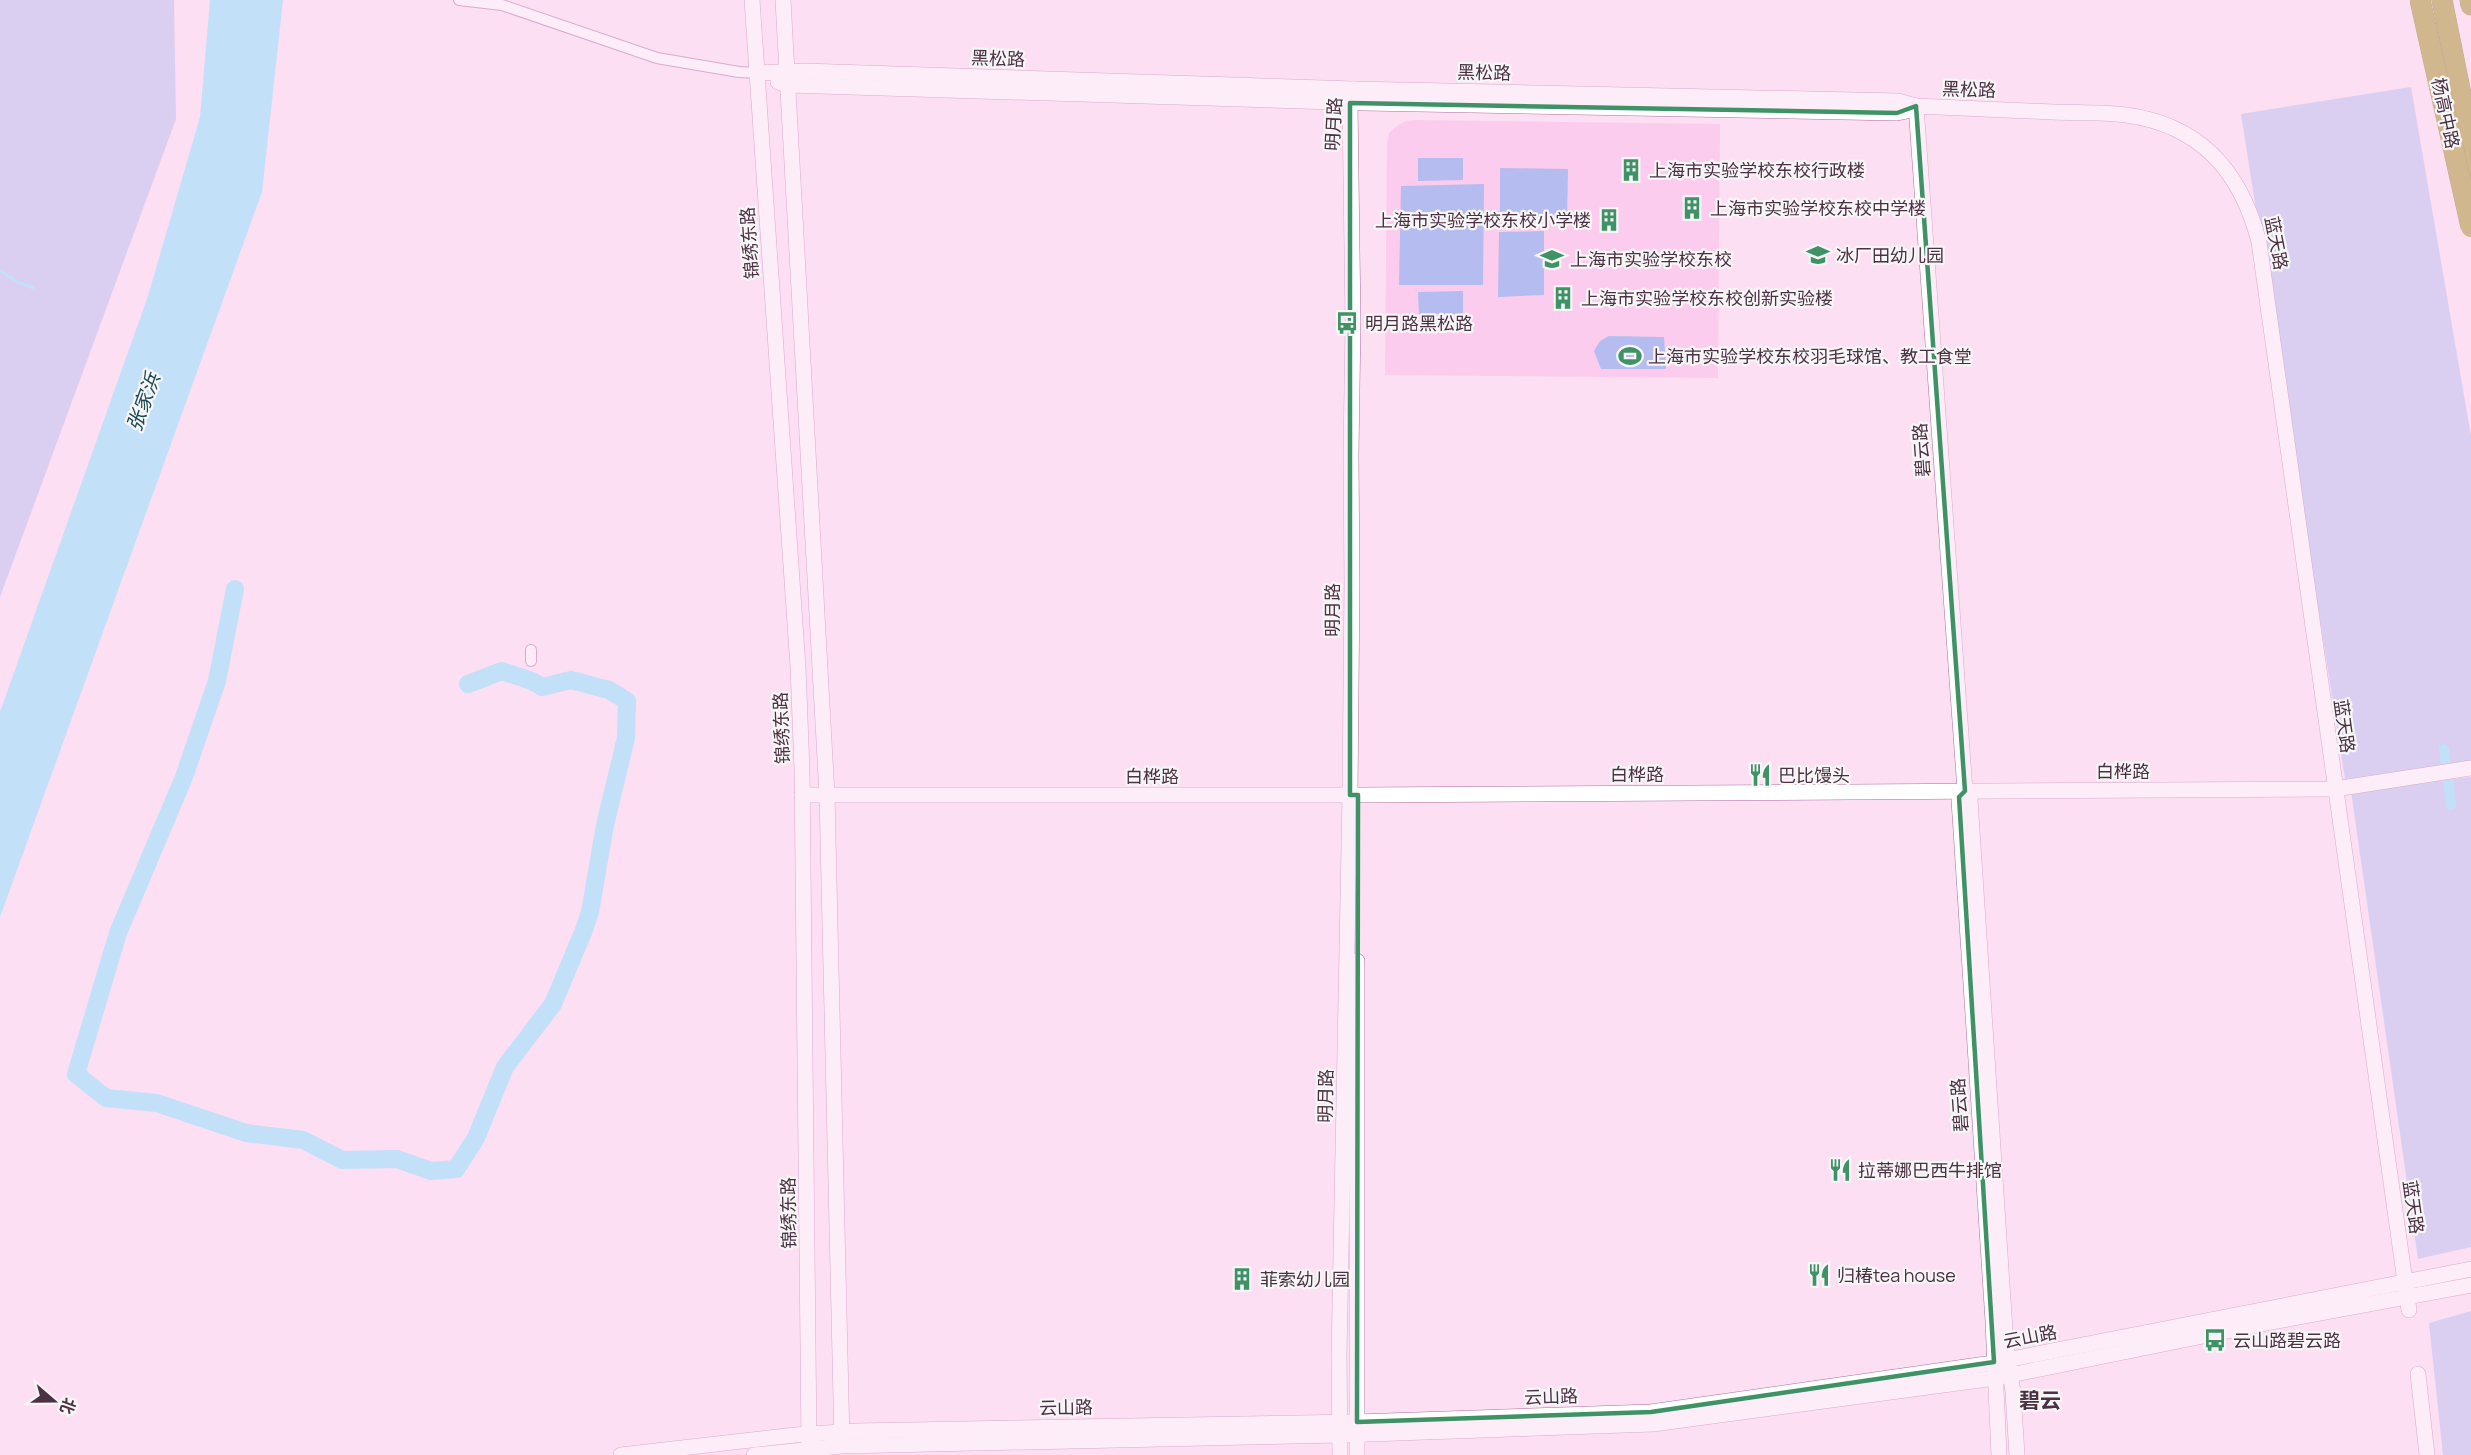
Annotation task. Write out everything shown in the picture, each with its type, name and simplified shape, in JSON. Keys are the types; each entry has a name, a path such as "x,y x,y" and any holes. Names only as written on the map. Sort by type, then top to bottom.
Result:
{"highway":[{"name":"杨高中路","path":"2420,0 2471,227"},
{"path":"2442,0 2451,34 2461,94 2471,186"},
{"path":"2470,0 2471,5"}],"street":[{"path":"459,0 502,5 657,58 757,74"},
{"name":"锦绣东路","path":"752,0 797,648 802,795 810,1446"},
{"path":"783,0 827,795 842,1444"},
{"name":"黑松路","path":"757,74 788,78 1354,98 1898,101 1916,106 2126,115 2162,123 2191,137 2216,157"},
{"name":"明月路","path":"1340,1455 1361,568 1354,98"},
{"name":"碧云路","path":"1916,106 1965,791 1959,800 2001,1361 1995,1378 1999,1455"},
{"name":"蓝天路","path":"2216,157 2236,182 2251,212 2259,242 2407,1296"},
{"name":"白桦路","path":"802,795 1354,795 2335,789 2471,768"},
{"name":"明月路","path":"1354,795 1357,1455"},
{"name":"云山路","path":"621,1455 842,1444 1340,1428 1653,1424 2010,1376 2407,1296 2471,1269"},
{"name":"云山路","path":"1357,1428 1652,1413 2001,1361 2471,1285"},
{"name":"碧云路","path":"2001,1361 2010,1376 2017,1455"},
{"path":"2418,1374 2427,1455"},
{"name":"云山路","path":"754,1455 810,1446"}],"highlighted area":[{"path":"1350,103 1897,113 1916,106 1965,791 1959,797 1994,1362 1651,1412 1357,1422 1358,795 1350,795"}],"shaded area":[{"path":"0,0 174,0 176,119 0,597"},
{"path":"2411,87 2471,436 2471,767 2345,779 2241,114"},
{"name":"上海市实验学校东校","path":"1406,121 1720,124 1718,378 1385,375 1387,144 1389,133 1397,126"},
{"path":"1418,158 1463,158 1463,180 1418,181"},
{"path":"1500,168 1568,169 1567,221 1500,221"},
{"path":"1484,184 1483,285 1399,285 1401,186"},
{"path":"1544,231 1544,295 1498,297 1499,232"},
{"path":"1463,291 1463,314 1419,314 1418,292"},
{"name":"上海市实验学校东校羽毛球馆、教工食堂","path":"1609,336 1664,337 1666,369 1601,369 1594,351 1600,341"},
{"path":"2471,777 2471,1247 2418,1259 2351,791"},
{"path":"2471,1311 2471,1455 2443,1455 2429,1323"}],"water":[{"name":"张家浜","path":"210,0 283,0 262,192 0,917 0,712 148,296 200,117"}],"waterway":[{"path":"0,271 33,288"},
{"path":"235,589 217,681 184,777 118,933 76,1074 106,1098 157,1103 246,1133 303,1140 342,1160 397,1159 431,1171 456,1169 476,1138 505,1067 553,1004 584,930 590,912 605,825 626,738 627,701 609,690 571,680 542,687 532,681 502,671 468,684"},
{"path":"2444,749 2451,805"}],"place":[{"name":"上海市实验学校东校行政楼","path":"1631,170"},
{"name":"上海市实验学校东校中学楼","path":"1692,208"},
{"name":"上海市实验学校东校小学楼","path":"1609,220"},
{"name":"冰厂田幼儿园","path":"1818,255"},
{"name":"上海市实验学校东校","path":"1552,259"},
{"name":"上海市实验学校东校创新实验楼","path":"1563,298"},
{"name":"明月路黑松路","path":"1347,323"},
{"name":"上海市实验学校东校羽毛球馆、教工食堂","path":"1630,356"},
{"name":"巴比馒头","path":"1760,775"},
{"name":"拉蒂娜巴西牛排馆","path":"1840,1170"},
{"name":"归椿tea house","path":"1819,1275"},
{"name":"菲索幼儿园","path":"1242,1279"},
{"name":"云山路碧云路","path":"2215,1340"}],"district":[{"name":"碧云","path":"2040,1400"}]}
